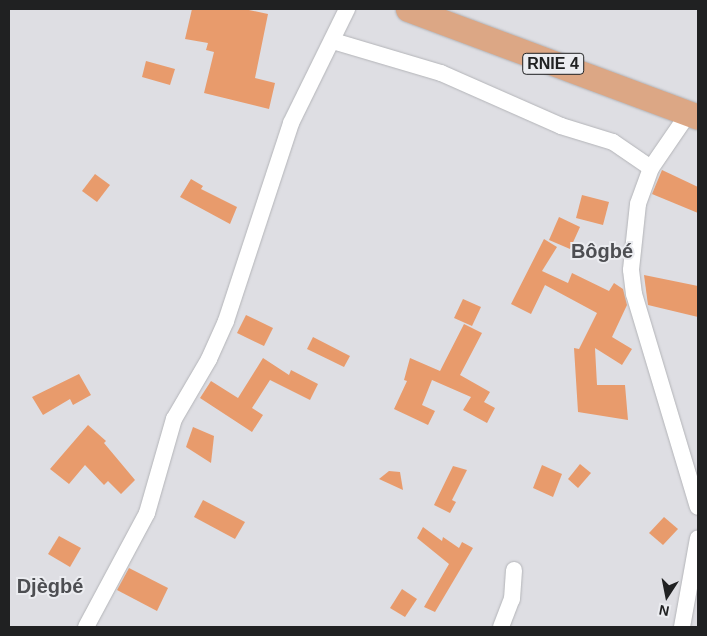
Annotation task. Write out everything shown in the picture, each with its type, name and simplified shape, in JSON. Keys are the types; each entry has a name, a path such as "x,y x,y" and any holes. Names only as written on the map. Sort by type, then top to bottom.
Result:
{"main road":[{"name":"RNIE 4","path":"408,9 693,115"}],"street":[{"path":"86,627 147,513 174,419 209,359 226,320 288,131 347,9"},
{"path":"333,40 441,74 561,126 613,142 651,168"},
{"path":"693,115 651,168 638,204 632,256 634,294 698,507"},
{"path":"682,627 698,538"},
{"path":"501,627 512,598 514,570"}],"building":[{"path":"192,9 244,9 268,14 255,78 275,83 269,109 204,93 214,52 206,50 208,43 185,39"},
{"path":"146,61 175,69 170,85 142,77"},
{"path":"662,170 698,187 698,213 652,194"},
{"path":"95,174 110,185 97,202 82,191"},
{"path":"191,179 203,186 201,189 237,207 230,224 180,197"},
{"path":"582,195 609,202 603,225 576,218"},
{"path":"559,217 580,227 570,249 549,240"},
{"path":"544,239 557,247 542,271 568,283 572,273 609,291 614,283 623,289 627,305 612,337 632,349 622,365 595,348 597,385 625,385 628,420 578,412 574,348 579,349 597,313 545,285 531,314 511,304"},
{"path":"644,275 698,286 698,317 648,305"},
{"path":"463,299 481,307 472,326 454,318"},
{"path":"246,315 273,328 264,346 237,333"},
{"path":"464,324 482,333 460,375 490,392 484,402 495,408 487,423 463,410 471,397 432,380 422,405 435,411 428,425 394,409 407,381 404,380 410,358 440,371"},
{"path":"313,337 350,356 344,367 307,349"},
{"path":"263,358 289,375 291,370 318,384 310,400 270,380 252,408 263,415 252,432 200,398 211,381 238,398"},
{"path":"79,374 91,395 73,405 70,399 43,415 32,397"},
{"path":"88,425 106,441 104,443 135,480 121,494 108,481 104,485 85,465 69,484 50,469"},
{"path":"193,427 214,436 211,463 186,447"},
{"path":"580,464 591,473 578,488 568,479"},
{"path":"542,465 562,474 553,497 533,488"},
{"path":"453,466 467,470 452,500 456,502 450,513 434,505"},
{"path":"389,471 400,472 403,490 379,479"},
{"path":"203,500 245,522 235,539 194,517"},
{"path":"664,517 678,529 663,545 649,533"},
{"path":"423,527 442,541 443,537 459,548 462,542 473,548 435,612 424,607 449,564 417,538"},
{"path":"59,536 81,548 70,567 48,554"},
{"path":"129,568 168,588 157,611 117,590"},
{"path":"402,589 417,599 405,617 390,608"}],"district":[{"name":"Bôgbé","path":"602,251"},
{"name":"Djègbé","path":"50,586"}]}
